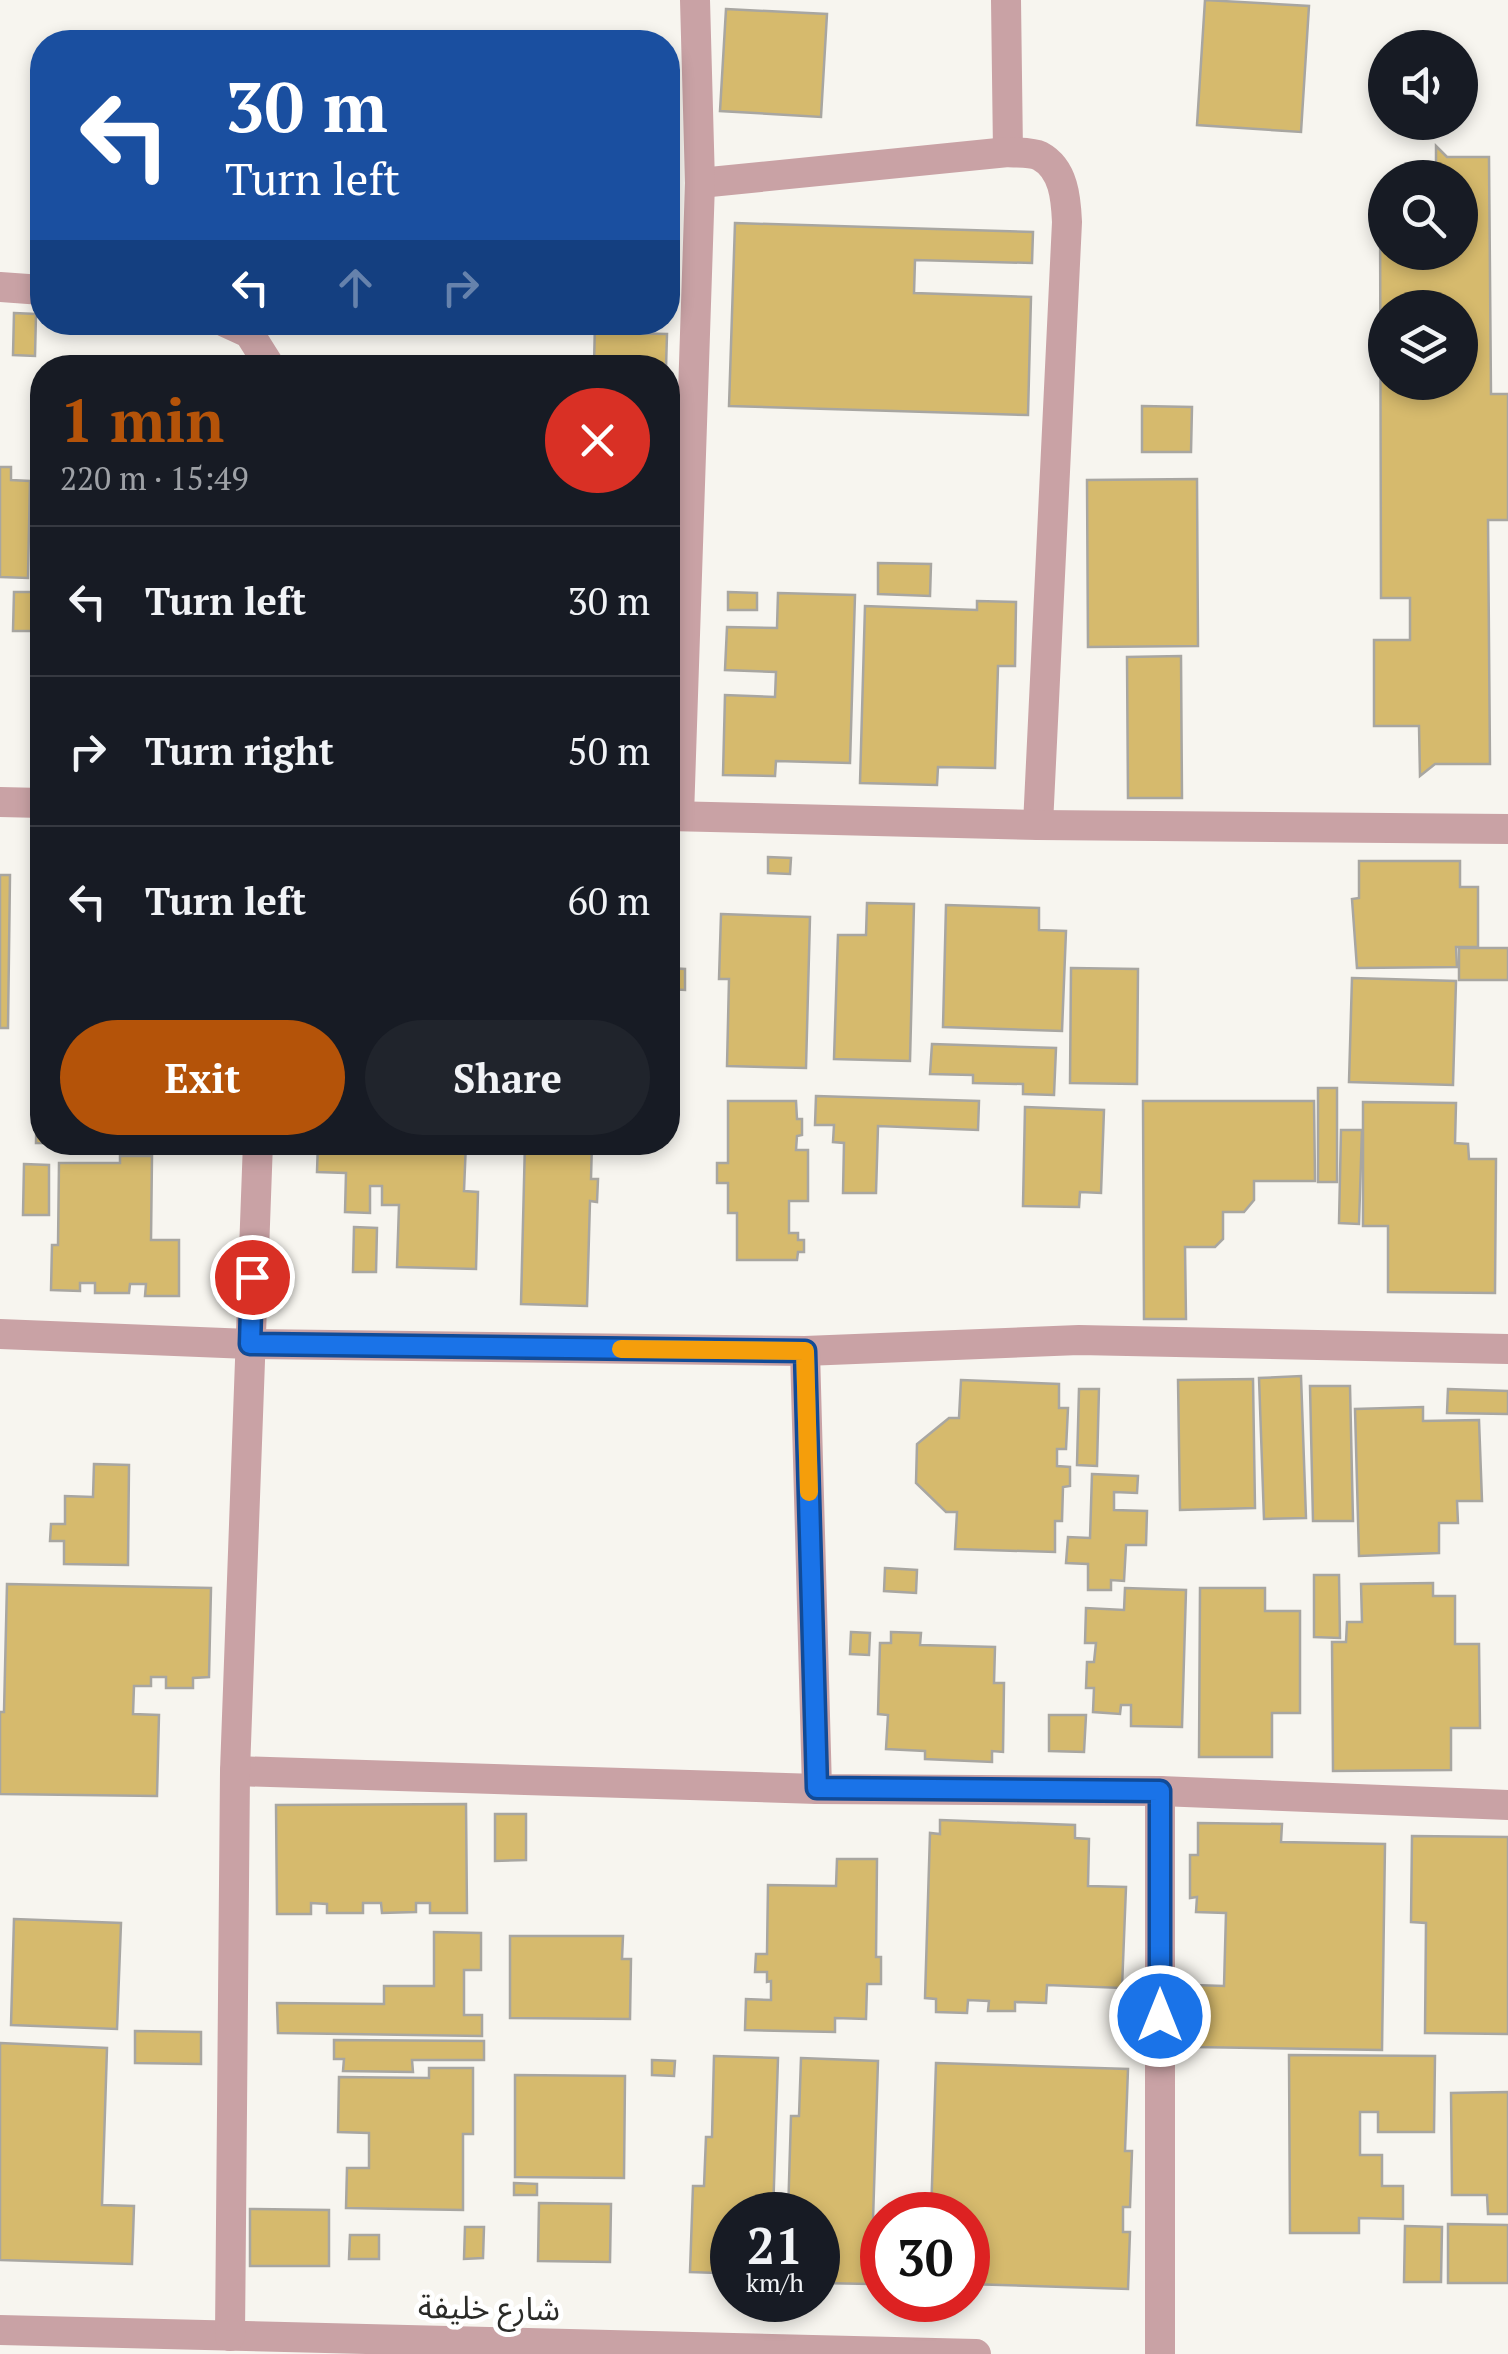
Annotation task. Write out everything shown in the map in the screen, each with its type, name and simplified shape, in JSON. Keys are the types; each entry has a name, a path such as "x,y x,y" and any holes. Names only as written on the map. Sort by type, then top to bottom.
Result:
{"street":[{"path":"680,652 700,183 695,0"},
{"path":"1006,0 1008,152"},
{"path":"700,183 1008,152 1040,155 1057,172 1066,196 1038,825"},
{"path":"0,287 30,289"},
{"path":"0,802 30,803"},
{"path":"680,816 1038,825 1508,829"},
{"path":"230,2336 235,1771 257,1155"},
{"path":"0,1334 250,1344 805,1351 1078,1340 1508,1350"},
{"path":"805,1351 817,1788"},
{"path":"235,1771 817,1788 1160,1791 1508,1804"},
{"path":"1160,1791 1160,2354"},
{"name":"شارع خليفة","path":"0,2330 195,2344 230,2336 555,2349 976,2354"}],"building":[{"path":"1205,0 1309,6 1301,132 1197,125"},
{"path":"726,9 827,14 821,117 720,111"},
{"path":"1436,146 1447,157 1489,157 1491,394 1508,394 1508,520 1488,520 1490,764 1435,764 1420,776 1419,726 1374,726 1374,640 1410,640 1410,598 1381,598 1381,400 1478,400 1478,290 1380,290 1380,270 1478,270 1478,160 1436,160"},
{"path":"735,223 1033,232 1032,263 915,260 914,293 1031,297 1028,415 729,406"},
{"path":"14,313 30,314 35,355 13,355"},
{"path":"595,335 667,335 666,355 594,355"},
{"path":"1142,406 1192,407 1191,452 1142,452"},
{"path":"0,467 11,467 11,480 30,481 28,578 0,577"},
{"path":"1197,479 1198,646 1088,647 1087,480"},
{"path":"878,563 931,564 930,596 878,594"},
{"path":"14,592 30,592 30,631 13,631"},
{"path":"728,592 757,593 757,610 728,610"},
{"path":"778,593 855,595 850,763 776,761 775,776 723,775 725,695 775,697 776,672 725,670 727,627 777,628"},
{"path":"977,601 1016,602 1015,666 998,666 995,768 938,767 937,785 860,783 865,606 977,610"},
{"path":"1181,656 1182,798 1128,798 1127,657"},
{"path":"768,857 791,858 790,874 768,873"},
{"path":"1359,861 1460,861 1460,887 1478,887 1478,947 1456,947 1457,967 1357,968 1352,899 1359,898"},
{"path":"0,875 10,875 8,1028 0,1028"},
{"path":"867,903 914,904 910,1061 834,1059 838,935 866,935"},
{"path":"946,905 1039,908 1039,930 1066,931 1062,1031 943,1027"},
{"path":"721,914 810,917 806,1068 727,1066 729,979 719,979"},
{"path":"1459,948 1508,948 1508,980 1459,980"},
{"path":"1071,968 1138,969 1137,1084 1070,1083"},
{"path":"680,969 685,969 685,990 680,990"},
{"path":"1352,978 1456,981 1453,1085 1349,1082"},
{"path":"932,1044 1056,1048 1054,1095 1023,1094 1023,1084 973,1083 973,1075 930,1074"},
{"path":"1318,1088 1337,1088 1337,1182 1318,1182"},
{"path":"816,1096 979,1101 978,1130 878,1126 876,1193 843,1193 844,1143 833,1142 834,1125 815,1125"},
{"path":"728,1101 796,1101 802,1135 797,1136 796,1150 808,1150 808,1201 789,1201 789,1233 798,1233 798,1240 804,1240 804,1252 798,1252 797,1260 737,1260 737,1213 728,1213 728,1183 717,1183 717,1163 728,1163"},
{"path":"1143,1101 1314,1101 1315,1181 1254,1181 1254,1200 1244,1212 1223,1212 1223,1239 1215,1247 1185,1247 1186,1319 1144,1319"},
{"path":"1363,1102 1456,1103 1455,1143 1468,1144 1469,1159 1496,1159 1495,1293 1388,1292 1388,1226 1363,1226"},
{"path":"1025,1107 1104,1110 1101,1193 1080,1192 1079,1207 1023,1206"},
{"path":"1341,1130 1362,1130 1359,1224 1339,1223"},
{"path":"318,1155 465,1155 464,1191 478,1192 476,1269 397,1267 399,1205 382,1205 382,1186 370,1186 370,1213 345,1212 346,1173 317,1172"},
{"path":"525,1155 592,1155 591,1179 598,1179 597,1202 590,1201 587,1306 521,1304"},
{"path":"120,1156 152,1156 151,1240 179,1240 179,1296 145,1296 146,1284 130,1284 129,1293 95,1293 95,1283 80,1283 80,1291 51,1290 52,1245 58,1245 59,1163 120,1163"},
{"path":"24,1164 49,1165 49,1215 23,1215"},
{"path":"354,1227 377,1228 376,1272 353,1272"},
{"path":"1301,1376 1306,1518 1264,1519 1259,1378"},
{"path":"1253,1379 1255,1508 1180,1510 1178,1380"},
{"path":"961,1380 1059,1384 1059,1408 1068,1408 1066,1449 1057,1449 1057,1466 1070,1467 1070,1486 1063,1487 1062,1521 1055,1521 1055,1552 955,1549 957,1512 946,1512 916,1483 917,1444 949,1418 959,1418"},
{"path":"1310,1386 1350,1386 1353,1521 1313,1521"},
{"path":"1079,1389 1099,1389 1097,1466 1077,1465"},
{"path":"1448,1389 1508,1391 1508,1414 1447,1413"},
{"path":"1423,1407 1423,1421 1479,1420 1482,1501 1457,1501 1458,1523 1439,1523 1439,1553 1359,1556 1355,1409"},
{"path":"94,1464 129,1465 128,1565 64,1564 64,1541 50,1541 51,1524 65,1524 65,1496 93,1497"},
{"path":"1092,1474 1138,1476 1137,1493 1114,1492 1114,1510 1147,1511 1146,1545 1126,1545 1124,1581 1111,1580 1111,1590 1088,1590 1088,1564 1066,1563 1068,1537 1090,1538"},
{"path":"885,1568 917,1570 916,1593 884,1591"},
{"path":"1314,1575 1339,1575 1340,1638 1314,1637"},
{"path":"1433,1583 1433,1596 1455,1596 1455,1644 1479,1644 1480,1728 1451,1728 1451,1770 1333,1771 1332,1642 1346,1642 1347,1622 1362,1622 1361,1584"},
{"path":"7,1584 211,1588 209,1677 193,1678 193,1688 166,1688 166,1677 151,1677 151,1686 134,1686 133,1714 159,1715 157,1796 0,1794"},
{"path":"1125,1588 1186,1590 1182,1727 1131,1726 1131,1705 1121,1705 1120,1714 1093,1712 1094,1688 1086,1688 1087,1662 1094,1662 1096,1643 1085,1643 1086,1608 1124,1610"},
{"path":"1200,1588 1265,1588 1265,1611 1300,1611 1300,1713 1272,1713 1272,1757 1199,1757"},
{"path":"851,1632 870,1633 869,1655 850,1654"},
{"path":"891,1632 921,1633 920,1645 995,1647 994,1683 1004,1683 1003,1752 992,1751 992,1762 925,1759 925,1751 886,1749 888,1715 878,1714 880,1643 891,1643"},
{"path":"1049,1715 1086,1715 1084,1752 1049,1751"},
{"path":"466,1804 467,1913 430,1913 430,1903 416,1903 416,1912 382,1913 381,1903 363,1903 363,1913 327,1913 327,1904 311,1903 311,1914 277,1914 276,1805"},
{"path":"495,1814 526,1814 526,1860 495,1861"},
{"path":"940,1820 1075,1825 1075,1838 1089,1839 1088,1886 1126,1887 1122,1988 1047,1985 1046,2003 1015,2002 1015,2011 988,2011 989,2001 968,2000 967,2013 936,2012 936,1999 925,1998 930,1833 940,1834"},
{"path":"1198,1823 1282,1824 1281,1842 1385,1844 1382,2050 1195,2047 1190,2004 1195,2004 1195,1985 1224,1986 1226,1913 1196,1912 1197,1897 1190,1898 1190,1855 1198,1855"},
{"path":"1412,1836 1508,1837 1508,2034 1425,2033 1426,1923 1411,1922"},
{"path":"837,1859 877,1859 876,1957 881,1957 881,1984 867,1984 866,2019 835,2018 835,2032 745,2030 746,1999 771,2000 767,1972 755,1972 756,1954 767,1954 768,1885 836,1886"},
{"path":"14,1919 121,1923 117,2029 11,2025"},
{"path":"434,1932 481,1933 481,1970 464,1970 464,2015 482,2015 482,2036 278,2033 277,2003 384,2004 384,1986 434,1986"},
{"path":"510,1936 623,1936 622,1959 631,1959 630,2019 510,2018"},
{"path":"135,2031 201,2032 201,2064 135,2063"},
{"path":"334,2040 484,2041 484,2060 412,2060 413,2072 343,2071 344,2059 334,2059"},
{"path":"0,2043 107,2048 102,2205 134,2206 132,2264 0,2260"},
{"path":"1289,2055 1435,2056 1434,2132 1378,2132 1378,2112 1360,2112 1360,2155 1382,2155 1382,2186 1403,2186 1403,2219 1359,2218 1359,2233 1290,2233"},
{"path":"714,2056 778,2058 774,2192 710,2192 710,2273 690,2272 693,2186 704,2186 706,2137 712,2137"},
{"path":"801,2058 878,2061 874,2192 860,2192 860,2284 840,2283 840,2192 789,2192 791,2116 799,2116"},
{"path":"652,2060 675,2061 674,2076 652,2075"},
{"path":"936,2063 1128,2069 1125,2151 1132,2151 1130,2207 1123,2207 1123,2232 1130,2232 1128,2289 990,2285 990,2192 932,2192"},
{"path":"429,2068 473,2068 473,2134 463,2134 463,2210 346,2208 347,2168 369,2168 369,2133 338,2132 339,2077 429,2078"},
{"path":"515,2075 625,2076 624,2178 515,2177"},
{"path":"1508,2092 1508,2214 1488,2214 1487,2195 1452,2195 1451,2093"},
{"path":"514,2183 537,2184 537,2195 514,2195"},
{"path":"539,2203 611,2204 610,2262 538,2261"},
{"path":"250,2209 329,2210 329,2266 250,2266"},
{"path":"1448,2224 1508,2225 1508,2283 1448,2283"},
{"path":"1405,2226 1442,2227 1441,2282 1404,2282"},
{"path":"465,2227 484,2227 483,2258 464,2259"},
{"path":"350,2235 379,2235 379,2259 349,2259"}],"slow traffic":[{"path":"621,1349 805,1351 809,1492"}],"route":[{"path":"252,1277 250,1344 805,1351 817,1788 1160,1791 1160,2016"}]}
